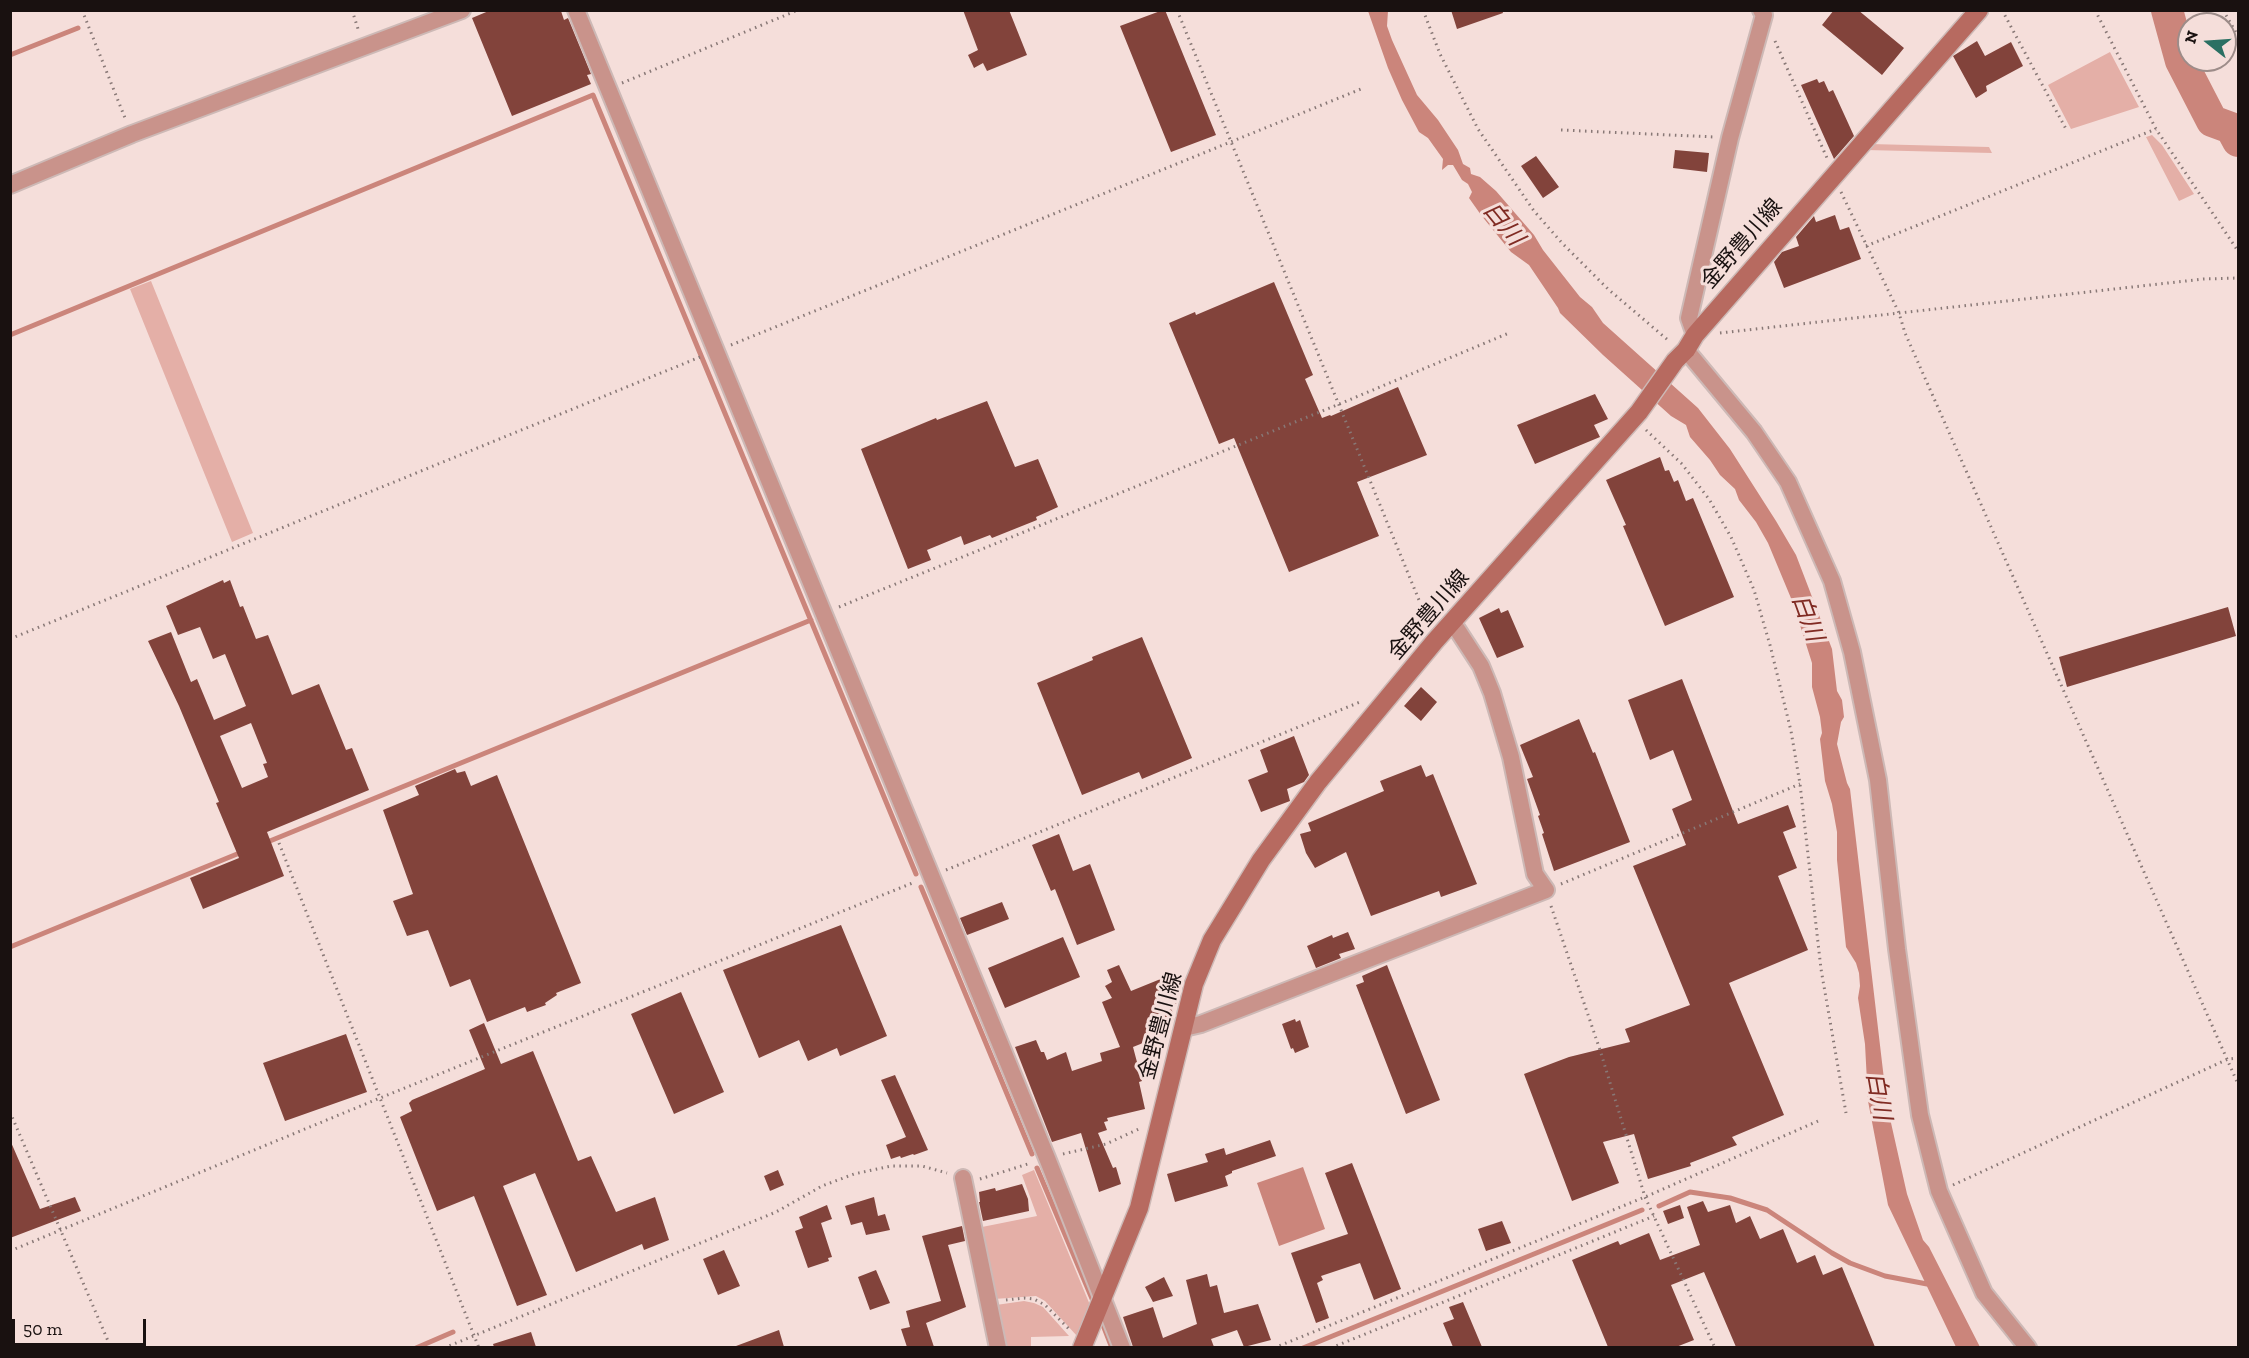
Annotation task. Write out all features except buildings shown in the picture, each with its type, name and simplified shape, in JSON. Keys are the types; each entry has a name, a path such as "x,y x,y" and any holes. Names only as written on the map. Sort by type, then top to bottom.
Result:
{"main road":[{"name":"金野豊川線","path":"1083,1346 1139,1208 1194,984 1212,940 1261,860 1318,782 1435,641 1637,415 1686,349 1979,10"}],"street":[{"path":"10,185 132,134 462,10"},
{"path":"576,10 1047,1158 1122,1347"},
{"path":"1761,10 1764,15 1730,138 1689,318 1686,349 1754,432 1788,482 1832,581 1852,652 1878,780 1897,949 1920,1115 1939,1191 1984,1293 2028,1347"},
{"path":"1184,1028 1201,1024 1546,890 1534,874 1511,757 1492,693 1481,666 1453,623"},
{"path":"963,1178 998,1347"}],"path":[{"path":"82,10 132,134"},
{"path":"608,88 798,10"},
{"path":"1177,10 1435,641"},
{"path":"1423,10 1440,54 1478,129 1534,211 1608,289 1671,343 1686,349 1899,314 2204,279 2238,278"},
{"path":"2002,10 2066,129"},
{"path":"2095,10 2156,129 2238,251"},
{"path":"2223,10 2238,36"},
{"path":"10,639 1361,89"},
{"path":"1866,246 2156,129"},
{"path":"1561,130 1730,138"},
{"path":"1899,314 1910,344 2238,1084"},
{"path":"822,614 1509,333"},
{"path":"1637,415 1682,464 1709,499 1731,537 1754,591 1791,731 1800,784 1821,969 1846,1113"},
{"path":"10,1251 380,1098 1365,700"},
{"path":"1715,1347 1645,1197 1600,1050 1546,890 1800,784"},
{"path":"279,843 479,1347"},
{"path":"1939,1191 2228,1059 2238,1058"},
{"path":"10,1112 111,1347"},
{"path":"1274,1347 1645,1197 1818,1121"},
{"path":"444,1347 776,1212 822,1186 854,1174 891,1166 922,1166 963,1178"},
{"path":"1331,1347 1654,1216"},
{"path":"989,1303 1024,1298 1034,1299 1045,1305 1083,1346"}],"shaded area":[{"path":"2110,52 2139,107 2071,129 2048,85"},
{"path":"2152,135 2162,145 2194,194 2179,201 2146,137"},
{"path":"1870,144 1989,147 1992,153 1866,150"},
{"path":"151,281 253,533 232,542 130,289"},
{"path":"1034,1170 1090,1305 1077,1336 1045,1301 1036,1296 994,1299 977,1228 1037,1216 1022,1175"},
{"path":"1024,1301 1043,1307 1069,1336 1031,1337 1031,1347 1005,1347 996,1305"}],"water":[{"name":"白川","path":"1368,11 1388,11 1387,26 1417,95 1438,120 1458,150 1463,164 1470,168 1471,174 1480,177 1496,191 1534,235 1543,250 1603,323 1698,408 1730,449 1796,555 1832,649 1837,691 1842,700 1844,717 1837,744 1850,789 1887,1105 1907,1194 1923,1240 1929,1247 1980,1347 1956,1347 1888,1205 1868,1101 1865,1044 1858,998 1859,973 1846,947 1837,860 1837,832 1825,781 1820,717 1812,687 1812,663 1793,603 1768,543 1739,500 1735,489 1720,475 1690,437 1686,425 1671,416 1560,313 1529,265 1511,252 1481,215 1469,198 1472,192 1468,184 1462,180 1453,165 1448,165 1442,170 1443,159 1428,138 1419,132 1402,100"},
{"path":"1303,1167 1325,1229 1279,1246 1257,1183"}],"waterway":[{"path":"2167,10 2181,61 2212,121 2231,128 2238,141"},
{"path":"10,55 78,28"},
{"path":"10,335 593,95 916,874"},
{"path":"265,843 811,620"},
{"path":"10,947 242,852"},
{"path":"921,887 1032,1154"},
{"path":"1037,1168 1093,1301"},
{"path":"1659,1206 1690,1192 1730,1198 1767,1210 1850,1263 1885,1276 1927,1284"},
{"path":"1303,1348 1642,1210"},
{"path":"1103,1325 1112,1348"},
{"path":"416,1348 453,1332"}]}
